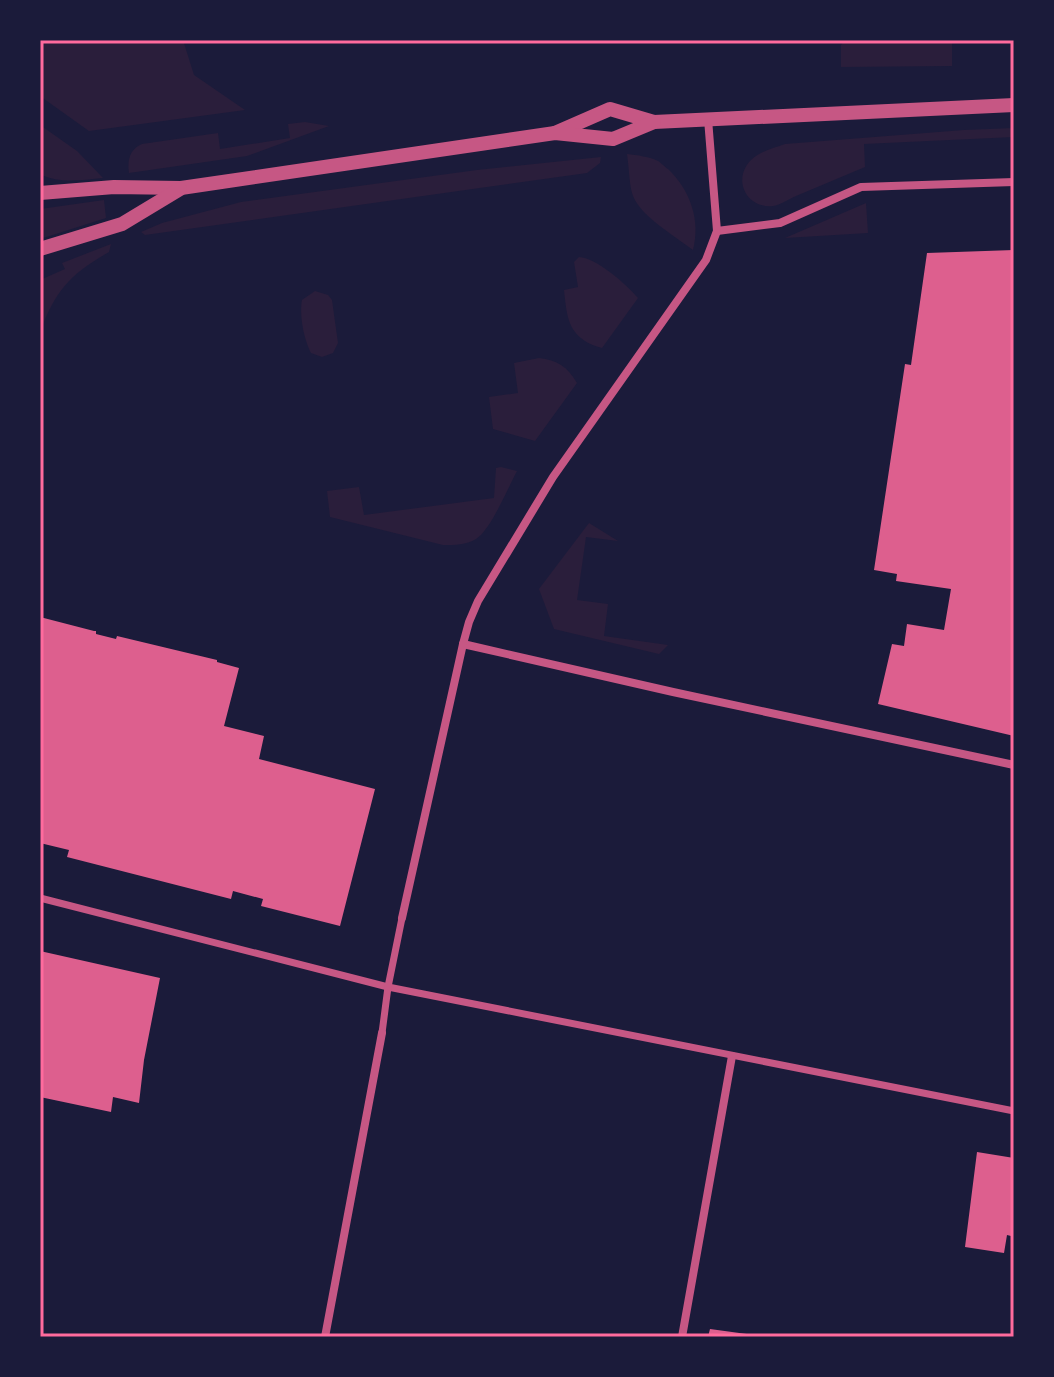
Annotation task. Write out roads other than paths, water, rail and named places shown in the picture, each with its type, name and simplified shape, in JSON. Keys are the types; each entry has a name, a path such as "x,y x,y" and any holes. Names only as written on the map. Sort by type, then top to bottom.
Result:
{"street":[{"path":"40,193 114,187 181,188 555,133 613,139 654,122 1014,105"},
{"path":"555,133 610,109 654,122"},
{"path":"325,1337 388,987 469,622 478,601 553,477 706,260 717,231 708,119"},
{"path":"717,231 780,223 861,187 1014,182"},
{"path":"40,249 122,224 181,188"},
{"path":"463,644 1014,765"},
{"path":"40,898 388,987 1014,1111"},
{"path":"682,1337 732,1056"}]}
